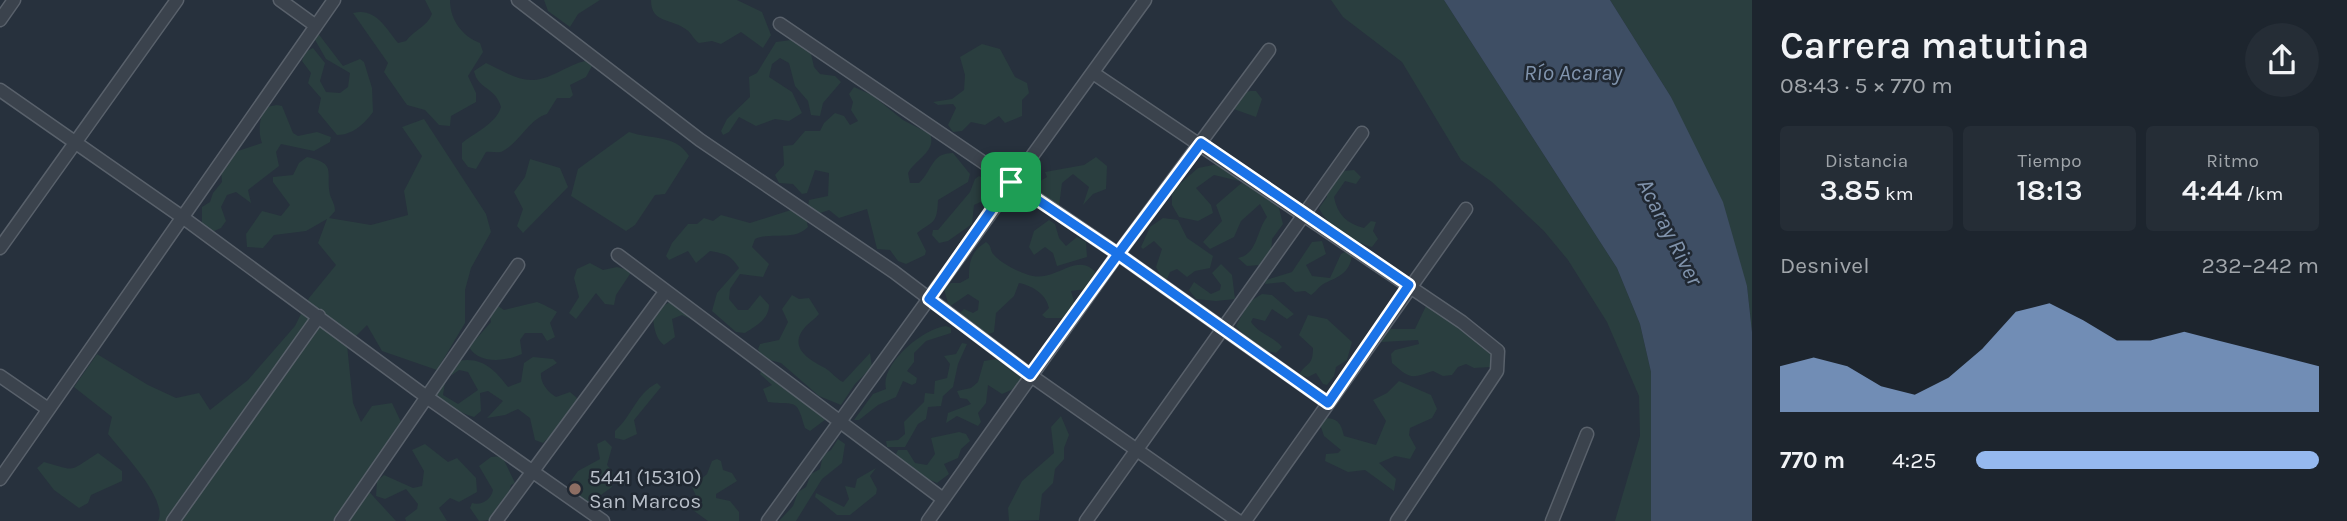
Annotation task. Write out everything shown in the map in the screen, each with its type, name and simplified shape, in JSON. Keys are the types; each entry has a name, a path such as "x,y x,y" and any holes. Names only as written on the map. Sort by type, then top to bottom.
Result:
{"street":[{"path":"0,20 14,0"},
{"path":"0,248 177,0"},
{"path":"280,0 316,26"},
{"path":"0,479 185,219 334,0"},
{"path":"518,0 700,139 929,299 1030,375 1138,448 1238,521"},
{"path":"768,521 1145,0"},
{"path":"780,24 1118,254 1328,403"},
{"path":"928,521 1030,375 1269,50"},
{"path":"1093,73 1409,285 1498,351 1497,371 1397,521"},
{"path":"0,90 185,219 428,398 603,521"},
{"path":"1086,521 1363,133"},
{"path":"1245,521 1465,209"},
{"path":"618,255 943,499"},
{"path":"341,521 518,265"},
{"path":"496,521 665,292"},
{"path":"173,521 319,316"},
{"path":"0,376 48,410"},
{"path":"1552,521 1587,434"}],"green space":[{"path":"425,0 450,0 452,14 458,26 480,43 483,52 468,76 476,93 476,102 451,116 450,126 439,125 425,110 407,105 384,72 388,63 353,13 368,13 374,16 398,43 406,41 430,18 432,14"},
{"path":"544,0 600,0 578,14 570,27 548,11"},
{"path":"651,0 737,0 762,12 771,35 763,48 741,32 721,44 712,41 699,43 681,26 658,17 652,8"},
{"path":"1331,0 1444,0 1617,268 1640,324 1651,372 1651,521 1615,521 1640,436 1639,396 1607,322 1568,260 1544,231 1492,182 1461,160 1402,62 1343,17"},
{"path":"1610,0 1752,0 1752,332 1747,286 1671,97"},
{"path":"317,32 343,66 360,59 364,62 372,88 373,112 362,125 348,133 337,135 318,112 321,98 308,83 311,73 302,61 305,52 313,48 325,63 320,81 326,92 340,93 348,87 350,73 326,59 314,38"},
{"path":"791,40 811,54 814,67 820,74 835,76 841,82 823,103 820,116 811,115 808,101 795,86 789,63 780,58 772,64 769,77 792,92 802,113 789,121 775,119 756,126 739,117 729,132 723,135 721,131 727,119 750,97 749,77 757,73 776,42"},
{"path":"982,44 1000,49 1015,77 1027,83 1029,93 1022,100 1022,116 1005,123 999,116 985,125 971,122 962,131 953,132 948,125 956,108 953,104 938,105 933,102 952,99 964,90 965,75 960,57"},
{"path":"590,60 593,64 586,77 570,85 573,95 570,98 557,98 547,114 535,121 509,147 501,152 486,152 476,169 468,167 462,159 462,143 490,123 501,107 495,95 479,82 474,71 486,63 515,77 533,80"},
{"path":"854,87 872,95 903,120 930,134 931,145 908,173 910,183 919,183 936,159 946,154 953,153 970,174 968,182 938,200 933,221 917,233 926,251 925,255 906,264 898,261 890,250 877,249 867,209 839,218 829,210 820,213 808,207 809,200 828,196 829,173 815,170 807,193 802,194 793,184 779,183 775,175 784,165 783,146 793,145 805,131 820,131 835,113 844,116 850,125 858,121 851,110 853,102 849,94"},
{"path":"1256,91 1262,99 1256,117 1231,108 1241,94"},
{"path":"282,106 293,133 298,136 317,132 331,137 330,142 314,151 281,144 276,152 279,166 248,190 251,203 236,192 227,195 221,207 226,221 221,228 212,232 202,225 202,207 210,202 222,182 221,169 238,151 262,143 262,115 266,107"},
{"path":"424,119 486,214 491,232 471,268 465,290 465,323 437,370 382,351 367,325 347,345 353,403 361,422 372,406 392,403 401,422 399,442 370,467 362,484 396,521 158,521 160,512 151,489 108,434 112,417 74,387 97,354 148,385 176,398 199,393 210,410 248,380 295,326 309,298 336,265 318,243 327,219 306,231 274,235 263,248 247,247 246,234 262,211 281,216 290,205 273,182 273,177 293,175 299,163 307,157 327,166 330,195 335,211 329,218 371,225 408,215 404,191 422,156 402,127"},
{"path":"629,132 670,141 689,156 665,194 655,195 635,225 626,231 571,196 578,169"},
{"path":"1096,157 1107,166 1106,189 1093,194 1083,205 1089,187 1073,174 1062,183 1059,206 1033,192 1035,184 1047,177 1045,172 1084,165"},
{"path":"530,159 560,168 568,187 523,233 517,226 523,209 514,192 525,177"},
{"path":"1223,163 1238,172 1239,181 1214,175 1196,188 1211,205 1213,213 1198,221 1179,217 1172,205 1172,191 1198,168"},
{"path":"1354,170 1361,177 1356,184 1345,181 1334,197 1335,203 1340,213 1353,224 1364,228 1371,221 1376,222 1373,231 1378,239 1372,247 1341,232 1328,221 1319,208 1327,197 1326,187 1343,171"},
{"path":"979,176 989,181 987,199 974,205 972,224 948,241 939,243 932,235 933,230 938,230 970,192"},
{"path":"1245,180 1278,204 1283,224 1272,239 1271,256 1259,265 1247,266 1238,258 1245,256 1253,247 1267,217 1260,204 1241,221 1234,237 1210,249 1203,242 1222,221 1216,205"},
{"path":"791,210 805,215 808,227 796,234 755,239 752,247 769,264 763,277 740,274 730,289 729,299 738,310 748,310 760,295 769,305 767,314 757,325 745,333 736,332 712,311 717,293 739,268 733,260 710,251 696,263 688,251 669,260 666,256 672,243 688,224 697,224 704,218 713,221 721,215 750,223"},
{"path":"1163,218 1178,220 1187,238 1213,256 1210,268 1195,271 1187,277 1177,269 1170,272 1167,279 1162,278 1156,267 1162,249 1154,241 1143,249 1141,247 1150,227"},
{"path":"1049,220 1055,224 1059,238 1066,246 1077,237 1086,242 1087,257 1057,266 1053,253 1045,247 1034,255 1029,247 1034,231"},
{"path":"1322,241 1326,254 1306,265 1312,276 1330,278 1341,254 1348,250 1352,255 1351,261 1343,274 1323,284 1311,295 1305,291 1295,292 1284,282 1265,284 1266,280 1292,272 1312,242"},
{"path":"986,242 998,258 1028,275 1042,276 1083,265 1098,275 1086,289 1071,291 1075,305 1063,318 1046,318 1042,315 1049,308 1045,299 1034,289 1019,283 1014,296 996,313 994,332 987,335 958,315 964,309 973,313 978,310 979,301 968,294 949,307 944,289 951,283 960,283 969,278 972,257"},
{"path":"590,263 603,270 617,267 632,271 616,295 614,305 605,304 596,293 576,319 569,313 579,297 574,278 577,269"},
{"path":"1221,264 1232,275 1235,299 1196,299 1189,290 1194,282 1211,294 1220,290 1221,285 1212,273"},
{"path":"1262,294 1272,295 1294,314 1287,319 1272,309 1265,321 1253,318 1251,322 1282,347 1276,353 1255,348 1236,326 1249,302"},
{"path":"792,295 799,299 809,298 819,314 806,326 799,340 802,351 812,361 843,382 870,353 872,367 855,384 841,405 819,396 781,363 762,358 758,349 760,344 779,340 788,322 782,309"},
{"path":"674,299 693,314 691,319 682,315 672,319 675,337 664,345 655,330 654,312"},
{"path":"492,302 504,310 537,302 557,312 550,323 555,337 547,341 542,333 525,333 520,340 522,354 501,360 479,357 469,347 491,322 488,306"},
{"path":"1445,305 1455,312 1461,330 1492,341 1490,367 1474,368 1466,364 1458,367 1452,375 1443,376 1433,371 1416,376 1408,375 1392,363 1391,354 1395,350 1419,344 1418,340 1381,342 1379,338 1390,329 1415,329 1426,306"},
{"path":"1308,315 1327,319 1352,342 1347,360 1336,367 1334,376 1327,385 1323,384 1316,373 1308,377 1299,375 1313,354 1313,348 1299,335"},
{"path":"946,326 951,328 951,333 926,341 914,353 914,362 907,371 917,378 916,383 912,385 903,381 896,397 878,405 859,420 854,420 873,394 886,389 889,369 905,349 926,334"},
{"path":"962,343 967,344 958,364 953,387 943,396 941,406 928,407 926,419 918,424 905,447 887,447 886,441 898,440 905,434 904,422 924,402 925,393 934,394 935,381 947,378 950,364 944,356 956,354"},
{"path":"533,357 553,359 557,363 541,373 543,384 550,393 556,397 570,392 577,398 573,411 575,425 556,430 543,443 535,440 530,418 518,409 505,415 487,418 503,401 488,391 480,393 481,411 474,417 434,400 436,383 445,382 443,395 458,404 478,390 468,372 459,370 452,375 449,371 458,361 474,361 487,366 508,387 521,382 524,363"},
{"path":"996,359 1024,380 1018,387 1002,394 988,385 986,403 978,413 981,422 978,426 957,416 946,423 948,413 971,404 967,399 960,398 957,391 971,388 978,382 984,361"},
{"path":"763,367 830,416 810,431 805,428 797,407 768,402 763,389 772,385 760,374"},
{"path":"1399,381 1431,395 1437,409 1432,418 1410,428 1409,435 1416,448 1410,459 1395,456 1379,463 1396,479 1394,491 1365,470 1348,472 1325,461 1326,454 1338,453 1341,450 1324,436 1320,424 1326,418 1337,421 1344,436 1376,445 1386,421 1373,400 1387,393"},
{"path":"657,383 661,387 634,420 637,434 624,440 615,438 615,431 639,399"},
{"path":"1061,416 1069,435 1064,448 1064,459 1055,469 1053,483 1042,494 1039,520 1009,521 1008,508 1022,481 1054,453 1051,427"},
{"path":"959,432 966,434 970,441 961,449 958,458 944,464 949,474 937,483 914,473 896,454 898,450 907,450 915,463 927,465 935,454 931,438"},
{"path":"838,439 845,444 842,463 822,479 796,521 779,521 793,506 798,492 806,487 811,474 820,469 823,455 831,450"},
{"path":"605,440 612,447 607,465 613,472 612,487 591,502 578,499 570,482 578,471 600,459 597,444"},
{"path":"425,444 448,462 457,458 476,478 477,492 459,502 450,498 439,508 447,521 406,521 405,518 417,509 418,504 406,489 385,499 376,496 377,481 384,475 413,488 422,486 424,471 412,450"},
{"path":"98,453 122,471 122,481 91,495 88,503 79,508 54,490 37,468 44,462 72,468"},
{"path":"502,456 515,483 511,485 506,503 499,504 490,520 479,521 470,508 472,503 485,501 493,490 479,466 491,457"},
{"path":"712,461 721,461 723,470 732,473 737,481 716,494 716,498 730,501 739,512 739,521 708,521 690,508 696,496 692,487 707,474"},
{"path":"876,468 870,476 877,489 876,494 850,515 837,515 815,497 816,493 844,507 849,499 845,486 855,488 857,479"}],"water":[{"name":"Río Acaray","path":"1444,0 1610,0 1671,97 1723,202 1747,286 1752,332 1752,521 1651,521 1651,372 1640,324 1617,268"}],"place":[{"name":"5441 (15310) San Marcos","path":"575,489"}],"route":[{"path":"1011,182 929,299 1030,375 1118,254 1328,403 1409,285 1201,143 1118,254 1011,182"}],"water label":[{"name":"Acaray River","path":"1670,232"}]}
